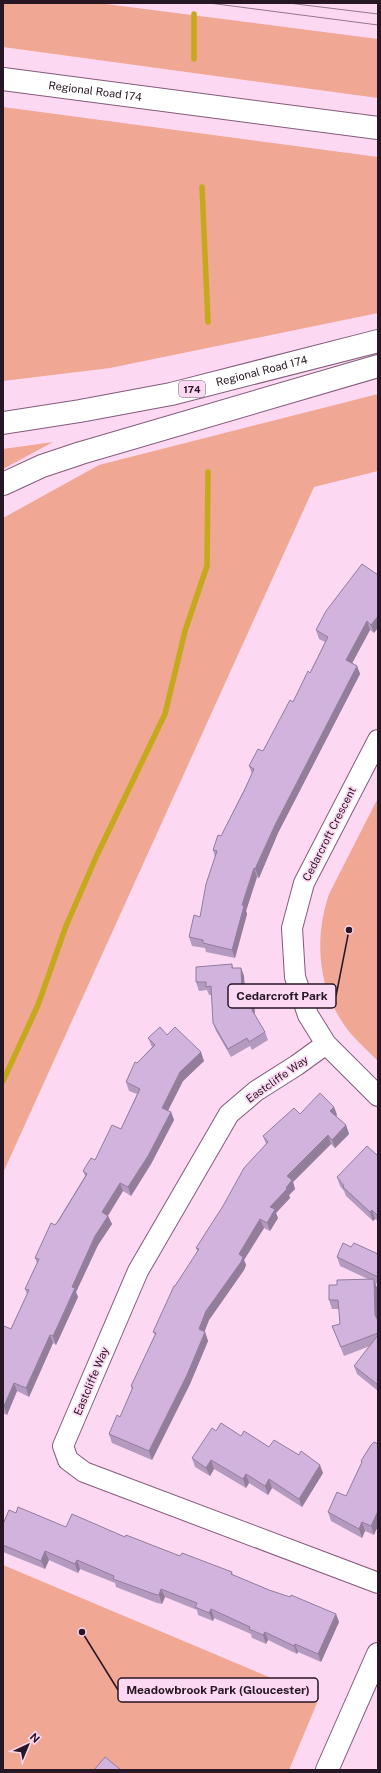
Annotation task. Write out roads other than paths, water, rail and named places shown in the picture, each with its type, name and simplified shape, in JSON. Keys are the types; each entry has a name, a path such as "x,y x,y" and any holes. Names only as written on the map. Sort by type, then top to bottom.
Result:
{"main road":[{"name":"Regional Road 174","path":"3,79 378,128"},
{"name":"Regional Road 174","path":"3,423 80,411 171,394 378,341"},
{"path":"3,484 42,466 81,453 378,366"},
{"path":"327,1770 378,1654"}],"street":[{"name":"Cedarcroft Crescent","path":"378,740 304,883 292,928 295,977 308,1015 326,1044 378,1096"},
{"name":"Eastcliffe Way","path":"326,1044 256,1091 229,1114 138,1271 63,1446 68,1460 84,1472 378,1584"}],"waterway":[{"path":"194,14 194,59"},
{"path":"202,187 208,322"},
{"path":"3,1081 38,1005 66,926 97,855 165,714 185,631 207,566 208,472"}],"tram line":[{"path":"209,3 378,25"},
{"path":"288,3 378,14"}],"place":[{"name":"Cedarcroft Park","path":"349,930"},
{"name":"Meadowbrook Park (Gloucester)","path":"82,1632"}]}
